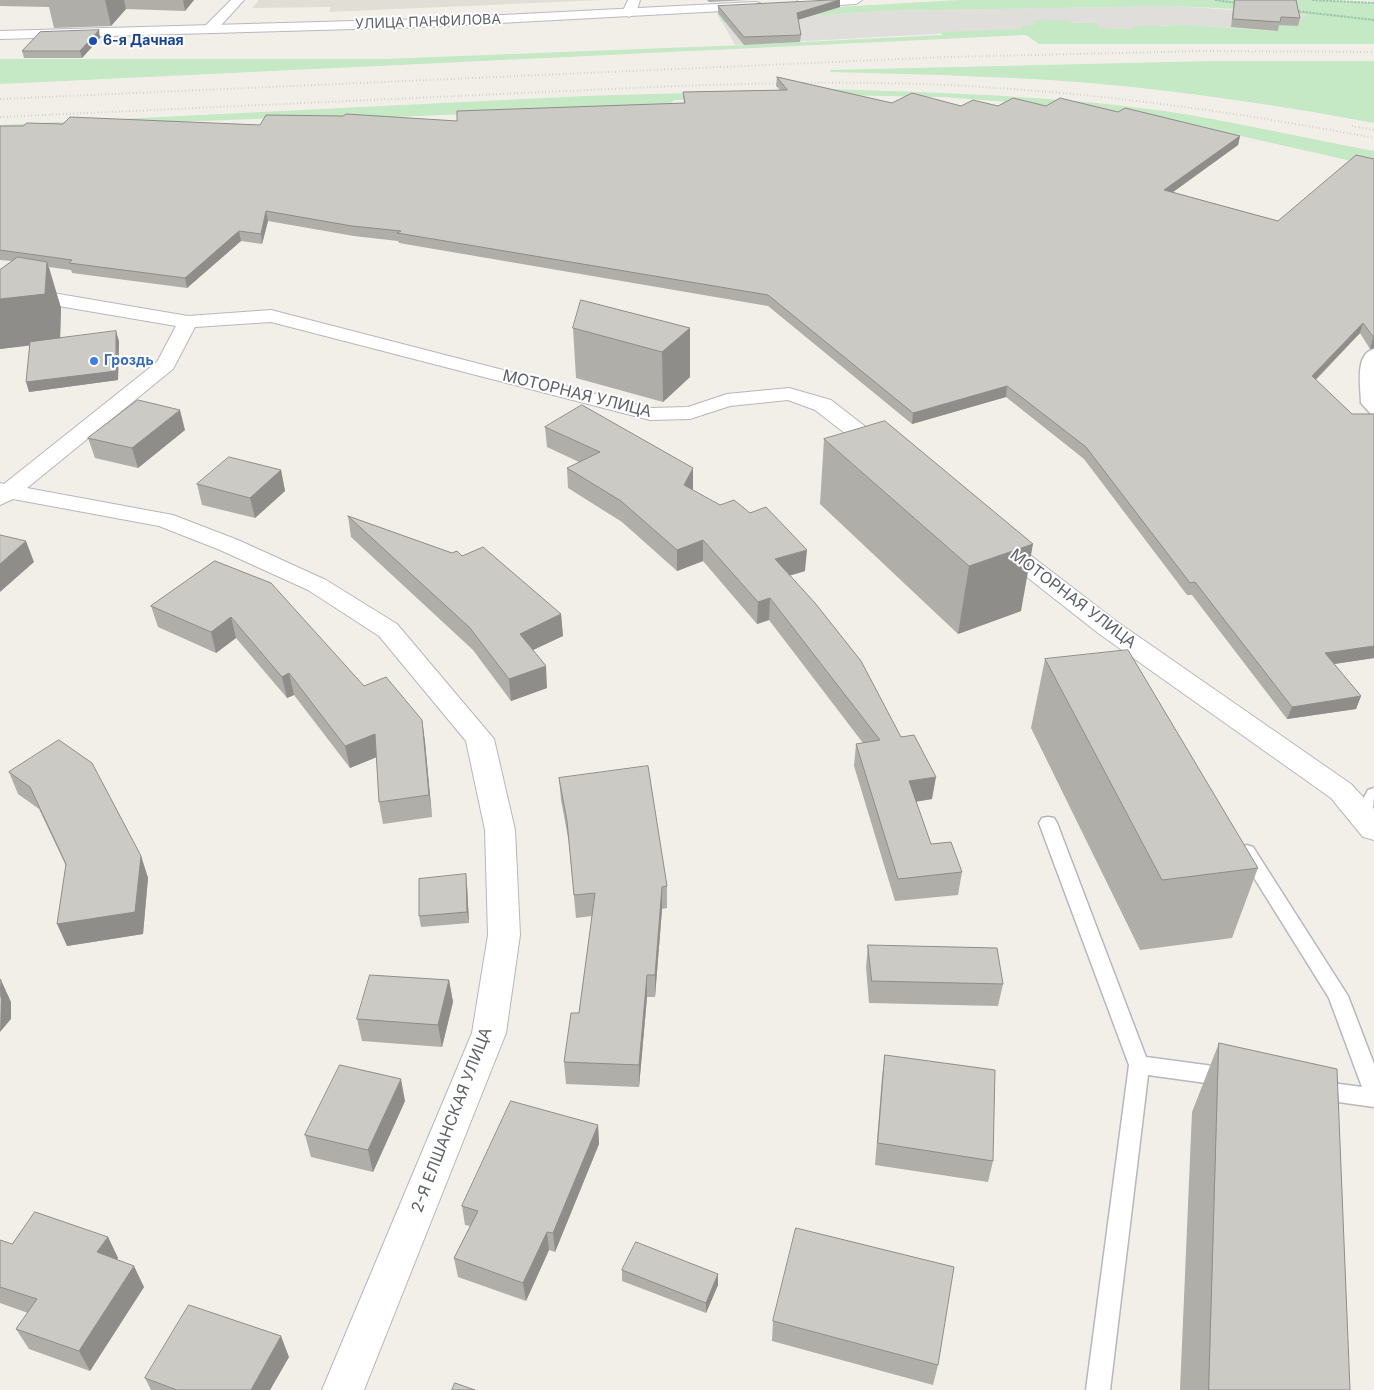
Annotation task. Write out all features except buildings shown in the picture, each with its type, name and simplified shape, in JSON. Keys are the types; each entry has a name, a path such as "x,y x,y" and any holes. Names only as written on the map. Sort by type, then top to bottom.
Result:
{"street":[{"path":"209,30 238,0"},
{"path":"787,4 856,0"},
{"name":"УЛИЦА ПАНФИЛОВА","path":"0,35 425,23 631,6 768,5"},
{"name":"МОТОРНАЯ УЛИЦА","path":"0,290 188,322 271,316 650,414 690,413 727,400 789,394 823,405 900,465"},
{"path":"3,493 166,365 188,322"},
{"name":"2-Я ЕЛШАНСКАЯ УЛИЦА","path":"3,493 165,520 229,545 316,585 388,630 480,740 500,830 504,935 489,1033 343,1390"},
{"name":"МОТОРНАЯ УЛИЦА","path":"984,531 1106,627 1340,791 1369,822"}],"lane":[{"path":"1374,353 1367,361 1367,403 1374,410"},
{"path":"1369,822 1374,794"},
{"path":"1048,822 1139,1065 1098,1390"},
{"path":"1239,840 1338,996 1374,1092"},
{"path":"1139,1065 1247,1080"},
{"path":"1296,1087 1374,1098"}],"path":[{"path":"1215,0 1239,3"},
{"path":"1312,0 1374,3"},
{"path":"1291,10 1374,20"}],"shaded area":[{"path":"259,0 603,0 329,12 331,7 252,8"},
{"path":"1174,6 1310,15 1278,31 1188,25 1159,25 1160,27 1133,29 1100,28 1097,23 1032,22 1035,25 1023,29 735,45 722,22 880,11"}],"green space":[{"path":"959,0 1312,0 1374,3 1374,44 1039,44 1026,35 0,84 0,59 384,59 942,35 941,32 1022,29 1021,26 1035,25 1031,21 1069,20 1072,23 1097,23 1100,28 1133,29 1133,26 1188,25 1278,31 1279,25 1297,21 1309,15 1174,6 880,11 722,22 717,14"},
{"path":"1214,61 1374,61 1374,123 1249,102 1123,86 1014,78 831,72 830,70"},
{"path":"829,89 1052,99 1184,114 1374,151 1374,166 1170,120 1059,106 943,97 830,95 674,100 668,106 343,119 282,118 117,124 78,122 0,128 0,125 585,96"}],"railway":[{"path":"0,99 946,57 1203,51 1374,52"},
{"path":"0,117 675,86 879,83 1055,92 1215,111 1374,138"},
{"path":"1352,126 1374,130"}],"place":[{"name":"6-я Дачная","path":"93,41"},
{"name":"Гроздь","path":"94,361"}]}
